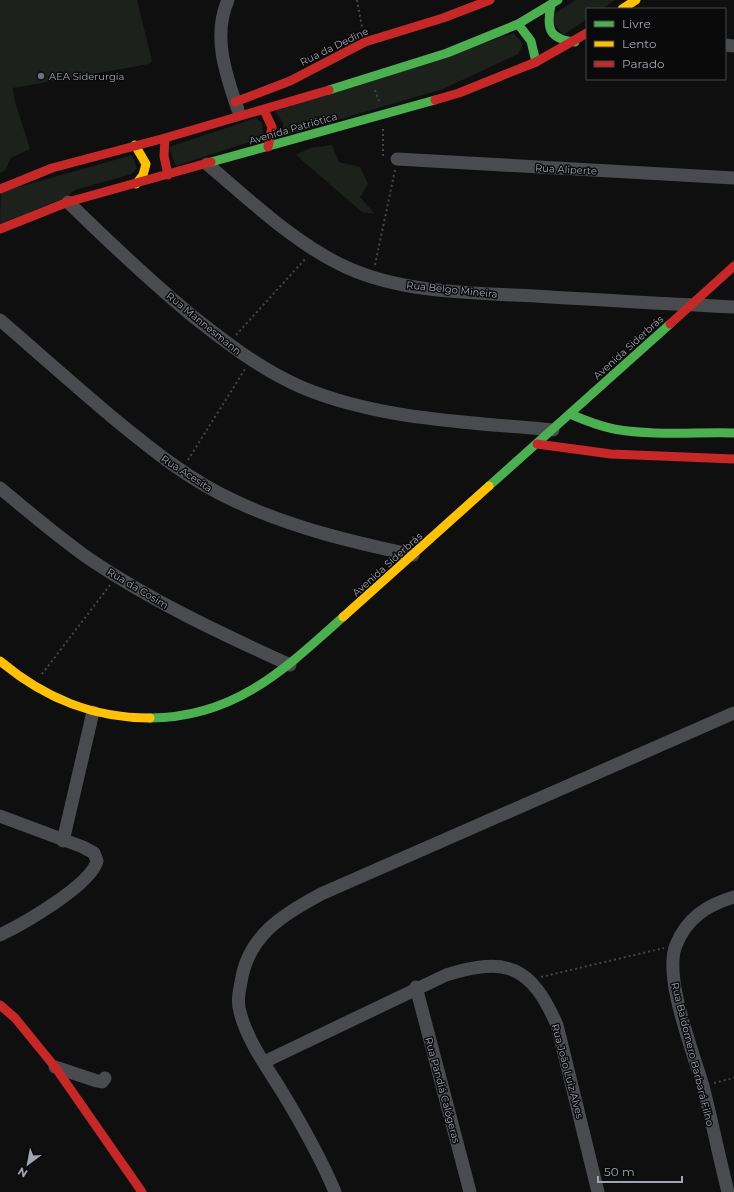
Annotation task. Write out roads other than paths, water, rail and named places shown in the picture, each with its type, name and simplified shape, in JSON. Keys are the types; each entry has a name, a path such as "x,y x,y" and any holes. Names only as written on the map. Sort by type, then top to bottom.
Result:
{"main road":[{"name":"Rua da Dedine","path":"235,102 290,80 365,42 443,18 490,0"},
{"path":"0,189 52,168 165,138 240,115 264,110 447,53 518,24 555,2"},
{"path":"555,2 548,22 550,32 562,41 581,42"},
{"path":"518,24 531,38 535,50 536,62"},
{"name":"Avenida Patriótica","path":"0,230 68,202 458,93 536,62 581,42"},
{"path":"264,110 271,121 273,129 268,147"},
{"path":"165,138 164,156 168,175"},
{"path":"135,145 146,164 143,174 136,184"},
{"name":"Avenida Siderbrás","path":"0,661 32,686 70,704 93,712 124,717 153,719 180,717 204,711 244,696 290,665 734,266"},
{"path":"570,414 595,424 619,430 652,433 734,433"},
{"path":"537,444 611,454 734,459"},
{"path":"0,1005 16,1018 55,1068 142,1192"}],"street":[{"path":"228,0 221,28 222,54 240,115"},
{"name":"Rua Aliperte","path":"397,159 734,178"},
{"name":"Rua Belgo Mineira","path":"207,164 267,215 313,249 347,268 372,278 402,284 478,293 734,307"},
{"name":"Rua Mannesmann","path":"68,202 173,299 228,344 251,360 301,387 328,397 366,407 411,416 553,430"},
{"name":"Rua Acesita","path":"0,320 89,398 144,443 182,471 236,502 291,524 366,545 413,555"},
{"name":"Rua da Cosim","path":"0,488 64,540 117,577 201,624 290,665"},
{"path":"64,841 93,712"},
{"path":"335,1192 312,1143 264,1062 243,1022 238,999 242,974 252,948 277,920 321,894 734,713"},
{"path":"0,816 82,847 94,853 97,859 94,868 86,878 51,905 19,926 0,935"},
{"name":"Rua Baldomero Barbará Filho","path":"728,1192 703,1086 677,998 672,961 675,946 684,930 700,911 734,897"},
{"name":"Rua João Luiz Alves","path":"264,1062 416,988 446,975 476,967 499,967 508,969 530,980 549,1008 557,1025 598,1192"},
{"name":"Rua Pandiá Calógeras","path":"416,988 470,1192"},
{"path":"55,1068 102,1082 105,1078"}],"place":[{"name":"AEA Siderurgia","path":"41,76"}]}
